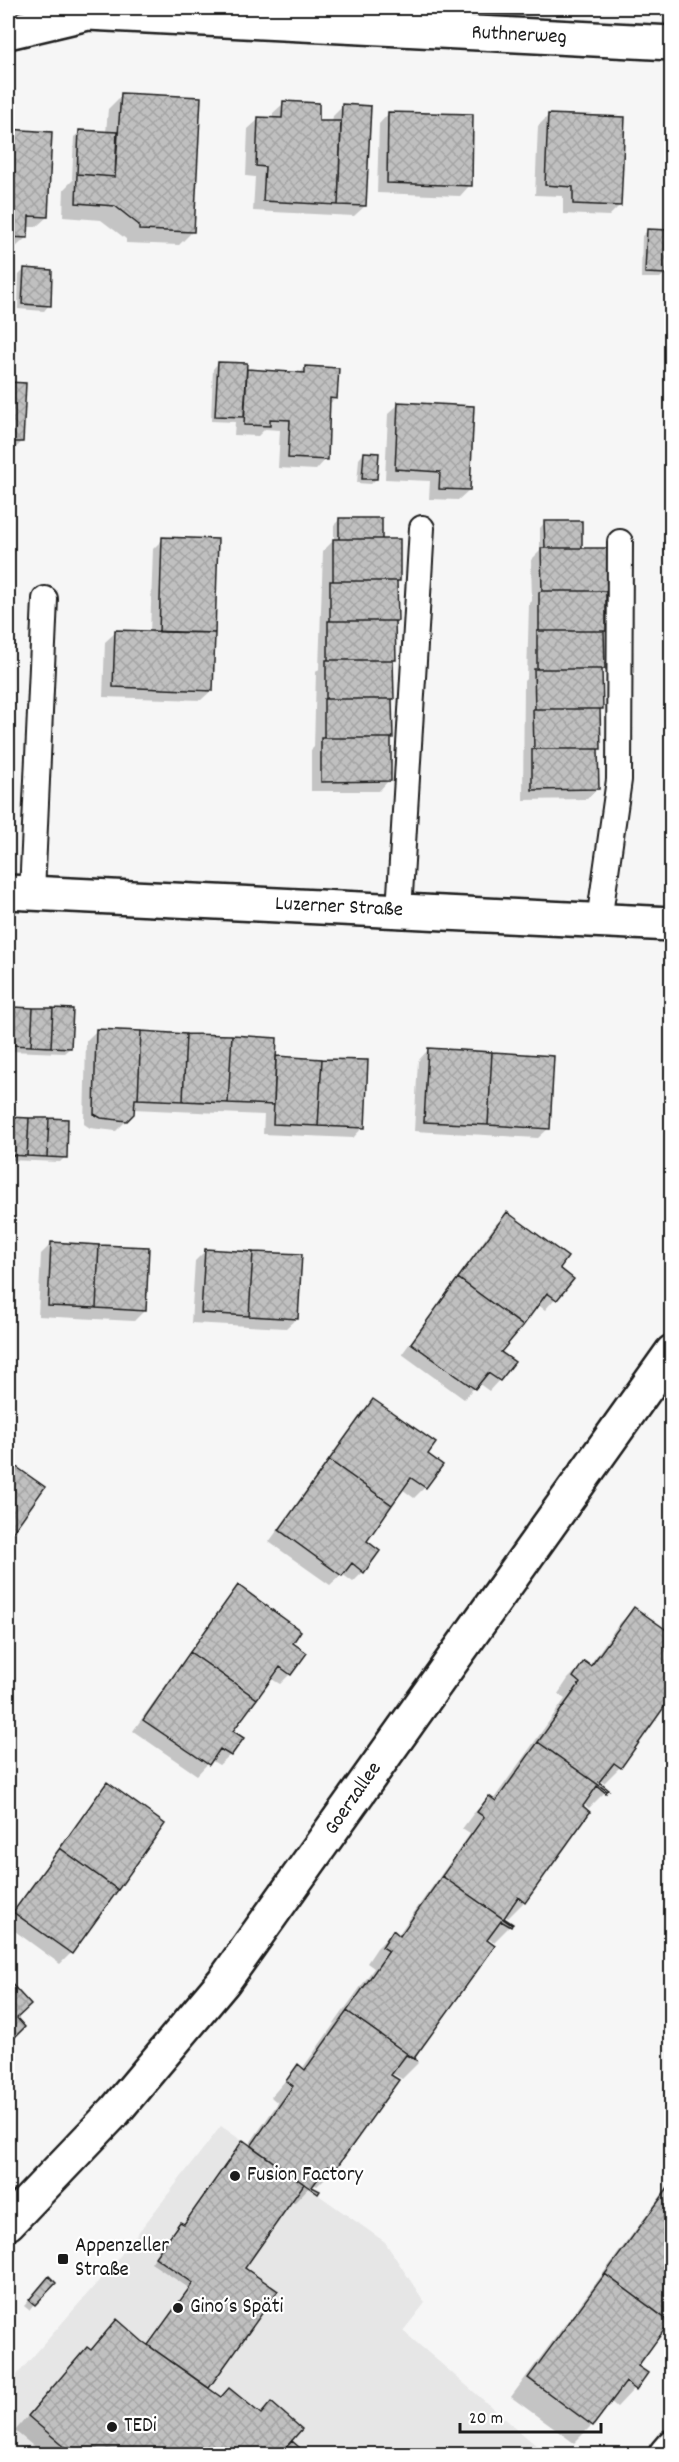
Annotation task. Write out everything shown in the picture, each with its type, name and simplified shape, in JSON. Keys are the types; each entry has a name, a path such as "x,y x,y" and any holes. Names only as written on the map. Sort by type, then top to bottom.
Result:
{"street":[{"name":"Ruthnerweg","path":"8,32 88,13 223,14 672,43"},
{"name":"Luzerner Straße","path":"20,893 672,924"},
{"name":"Goerzallee","path":"8,2223 115,2111 224,1981 672,1352"},
{"path":"666,2454 672,2447"}],"lane":[{"path":"399,911 422,528"},
{"path":"599,921 619,780 620,542"},
{"path":"20,893 45,599"}],"shaded area":[{"path":"221,2126 385,2242 425,2303 403,2331 546,2454 27,2454 8,2437 9,2384 116,2261"}],"building":[{"path":"121,93 201,97 194,232 139,230 139,225 115,206 76,203 77,174 115,177"},
{"path":"283,101 319,103 319,121 341,121 338,205 263,201 265,167 256,166 258,117 282,118"},
{"path":"342,104 371,106 366,206 338,205"},
{"path":"388,112 473,114 472,186 387,183"},
{"path":"548,114 625,117 621,206 573,204 573,187 545,185"},
{"path":"8,129 52,132 48,217 29,216 28,238 8,237"},
{"path":"79,130 117,132 115,177 77,174"},
{"path":"647,229 670,230 667,274 645,273"},
{"path":"24,268 52,270 51,306 22,304"},
{"path":"218,362 247,363 244,417 215,416"},
{"path":"305,366 339,368 337,399 330,398 328,460 288,458 290,420 270,419 270,426 244,425 247,369 305,373"},
{"path":"8,382 26,383 23,442 8,442"},
{"path":"398,402 474,406 470,490 439,489 440,472 395,469"},
{"path":"364,452 379,453 377,479 362,479"},
{"path":"339,518 382,518 382,539 339,539"},
{"path":"544,521 582,521 582,548 545,548"},
{"path":"162,537 218,539 215,633 159,632"},
{"path":"333,539 400,539 400,581 333,581"},
{"path":"541,548 609,548 609,591 542,591"},
{"path":"330,581 397,581 398,621 330,621"},
{"path":"606,591 606,631 539,631 539,592"},
{"path":"328,621 395,621 396,660 328,660"},
{"path":"115,630 215,633 213,691 113,687"},
{"path":"537,631 604,631 605,669 537,669"},
{"path":"326,660 393,660 394,699 326,699"},
{"path":"534,669 602,669 603,709 535,709"},
{"path":"324,699 392,699 393,738 324,738"},
{"path":"533,709 600,709 601,749 534,749"},
{"path":"321,738 391,738 391,781 321,782"},
{"path":"532,749 598,749 599,789 532,790"},
{"path":"8,1007 13,1007 11,1045 8,1045"},
{"path":"13,1007 33,1008 31,1046 11,1045"},
{"path":"33,1008 53,1008 51,1047 31,1046"},
{"path":"53,1008 73,1009 71,1048 51,1047"},
{"path":"96,1029 141,1031 138,1099 135,1099 134,1114 127,1121 101,1118 94,1114"},
{"path":"141,1031 186,1034 183,1101 138,1099"},
{"path":"186,1034 232,1035 228,1103 183,1101"},
{"path":"232,1035 277,1038 274,1105 228,1103"},
{"path":"428,1048 492,1052 488,1125 424,1122"},
{"path":"492,1052 554,1056 550,1129 488,1125"},
{"path":"276,1056 322,1059 318,1126 273,1124"},
{"path":"322,1059 368,1060 365,1128 318,1126"},
{"path":"9,1117 29,1118 27,1156 8,1155"},
{"path":"29,1118 49,1118 47,1157 27,1156"},
{"path":"49,1118 68,1119 67,1158 47,1157"},
{"path":"507,1212 568,1257 560,1268 574,1279 557,1300 547,1293 523,1326 458,1278"},
{"path":"51,1242 99,1245 96,1308 48,1306"},
{"path":"99,1245 149,1247 146,1311 96,1308"},
{"path":"205,1249 253,1252 249,1316 201,1313"},
{"path":"253,1252 302,1254 298,1319 249,1316"},
{"path":"458,1278 523,1326 501,1352 515,1362 500,1381 488,1373 475,1389 411,1343"},
{"path":"373,1399 436,1443 428,1454 443,1465 426,1488 411,1478 392,1505 329,1460"},
{"path":"329,1460 392,1505 367,1541 380,1551 364,1573 352,1563 342,1576 279,1530"},
{"path":"8,1461 45,1487 8,1539"},
{"path":"238,1585 301,1631 293,1643 307,1653 291,1675 280,1667 257,1699 190,1652"},
{"path":"634,1607 672,1634 672,1696 621,1768 614,1763 599,1782 609,1790 607,1791 538,1742 580,1683 573,1677 584,1661 591,1666"},
{"path":"190,1652 257,1699 233,1731 244,1738 231,1756 220,1749 209,1765 143,1720"},
{"path":"538,1742 607,1791 606,1793 597,1786 583,1806 590,1812 525,1903 518,1897 504,1918 512,1925 442,1876 484,1817 477,1812 489,1796 496,1801"},
{"path":"107,1782 165,1824 118,1890 60,1848"},
{"path":"60,1848 118,1890 72,1954 13,1912"},
{"path":"442,1876 512,1925 511,1927 501,1921 487,1940 495,1946 415,2057 416,2060 347,2011 389,1951 382,1947 393,1930 400,1936"},
{"path":"8,1980 31,2005 17,2018 25,2027 8,2044"},
{"path":"347,2011 416,2060 406,2055 391,2075 399,2080 334,2171 327,2166 312,2187 320,2191 318,2194 251,2146 293,2086 286,2081 298,2064 305,2070"},
{"path":"243,2140 304,2184 245,2268 278,2291 209,2388 148,2345 193,2283 155,2257 180,2222 184,2224"},
{"path":"672,2183 672,2320 670,2322 605,2274"},
{"path":"605,2274 670,2322 638,2366 648,2373 636,2390 626,2382 593,2426 528,2378"},
{"path":"49,2276 56,2283 35,2305 29,2300"},
{"path":"117,2319 142,2341 221,2397 229,2388 261,2414 271,2402 302,2429 280,2454 73,2454 28,2416 87,2347 91,2350"},
{"path":"292,2441 307,2454 280,2454"}],"place":[{"name":"Fusion Factory","path":"235,2176"},
{"name":"Appenzeller Straße","path":"63,2259"},
{"name":"Gino´s Späti","path":"178,2308"},
{"name":"TEDi","path":"112,2427"}]}
